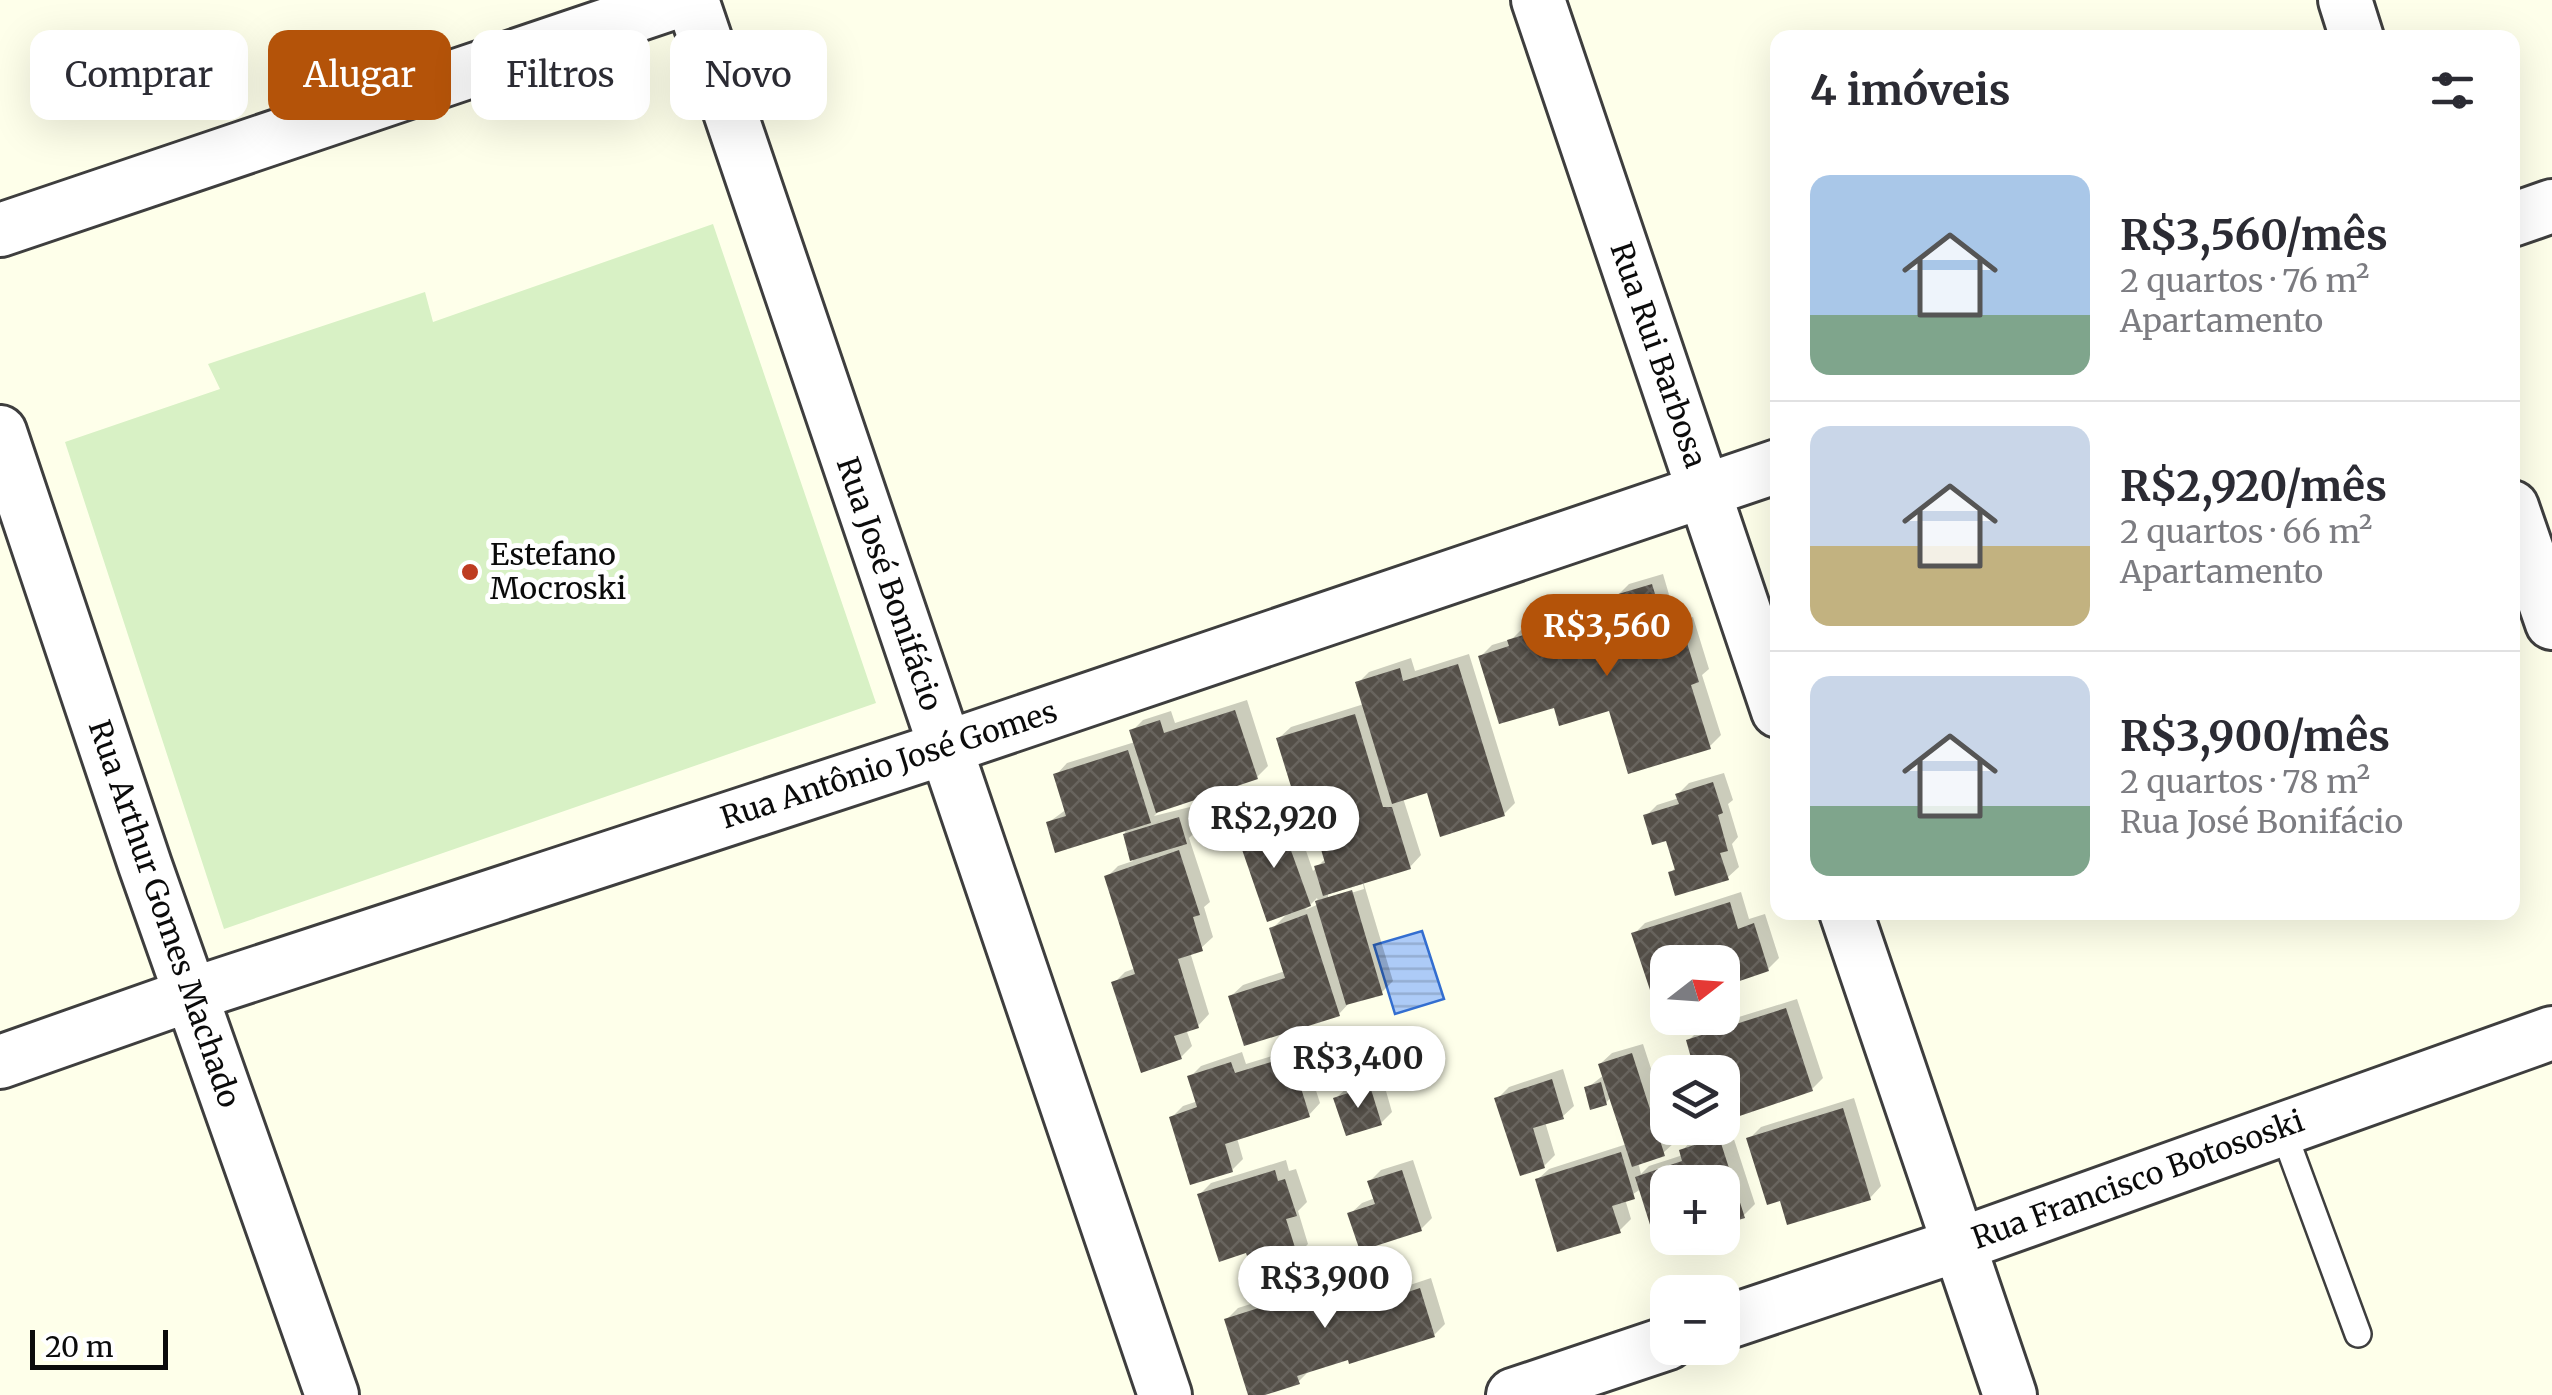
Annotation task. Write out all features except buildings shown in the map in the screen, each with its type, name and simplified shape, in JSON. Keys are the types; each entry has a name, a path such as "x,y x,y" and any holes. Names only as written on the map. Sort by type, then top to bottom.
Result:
{"street":[{"path":"0,230 681,0"},
{"name":"Rua José Bonifácio","path":"692,0 1164,1395"},
{"name":"Rua Rui Barbosa","path":"1538,0 1770,687"},
{"path":"2345,0 2354,30"},
{"path":"2520,217 2552,206"},
{"name":"Rua Arthur Gomes Machado","path":"0,432 190,995 332,1395"},
{"name":"Rua Antônio José Gomes","path":"0,1062 190,995 945,748 1770,469"},
{"path":"2520,529 2552,623"},
{"path":"1849,920 2010,1395"},
{"name":"Rua Francisco Botososki","path":"1740,1318 1958,1245 2552,1033"},
{"path":"1513,1395 1650,1349"}],"lane":[{"path":"2282,1128 2358,1334"}],"green space":[{"name":"Estefano Mocroski","path":"713,224 876,703 224,929 65,442 220,389 208,364 425,292 433,322"}],"water":[{"path":"1422,931 1444,999 1395,1014 1374,945"}],"place":[{"name":"Estefano Mocroski","path":"470,572"}]}
